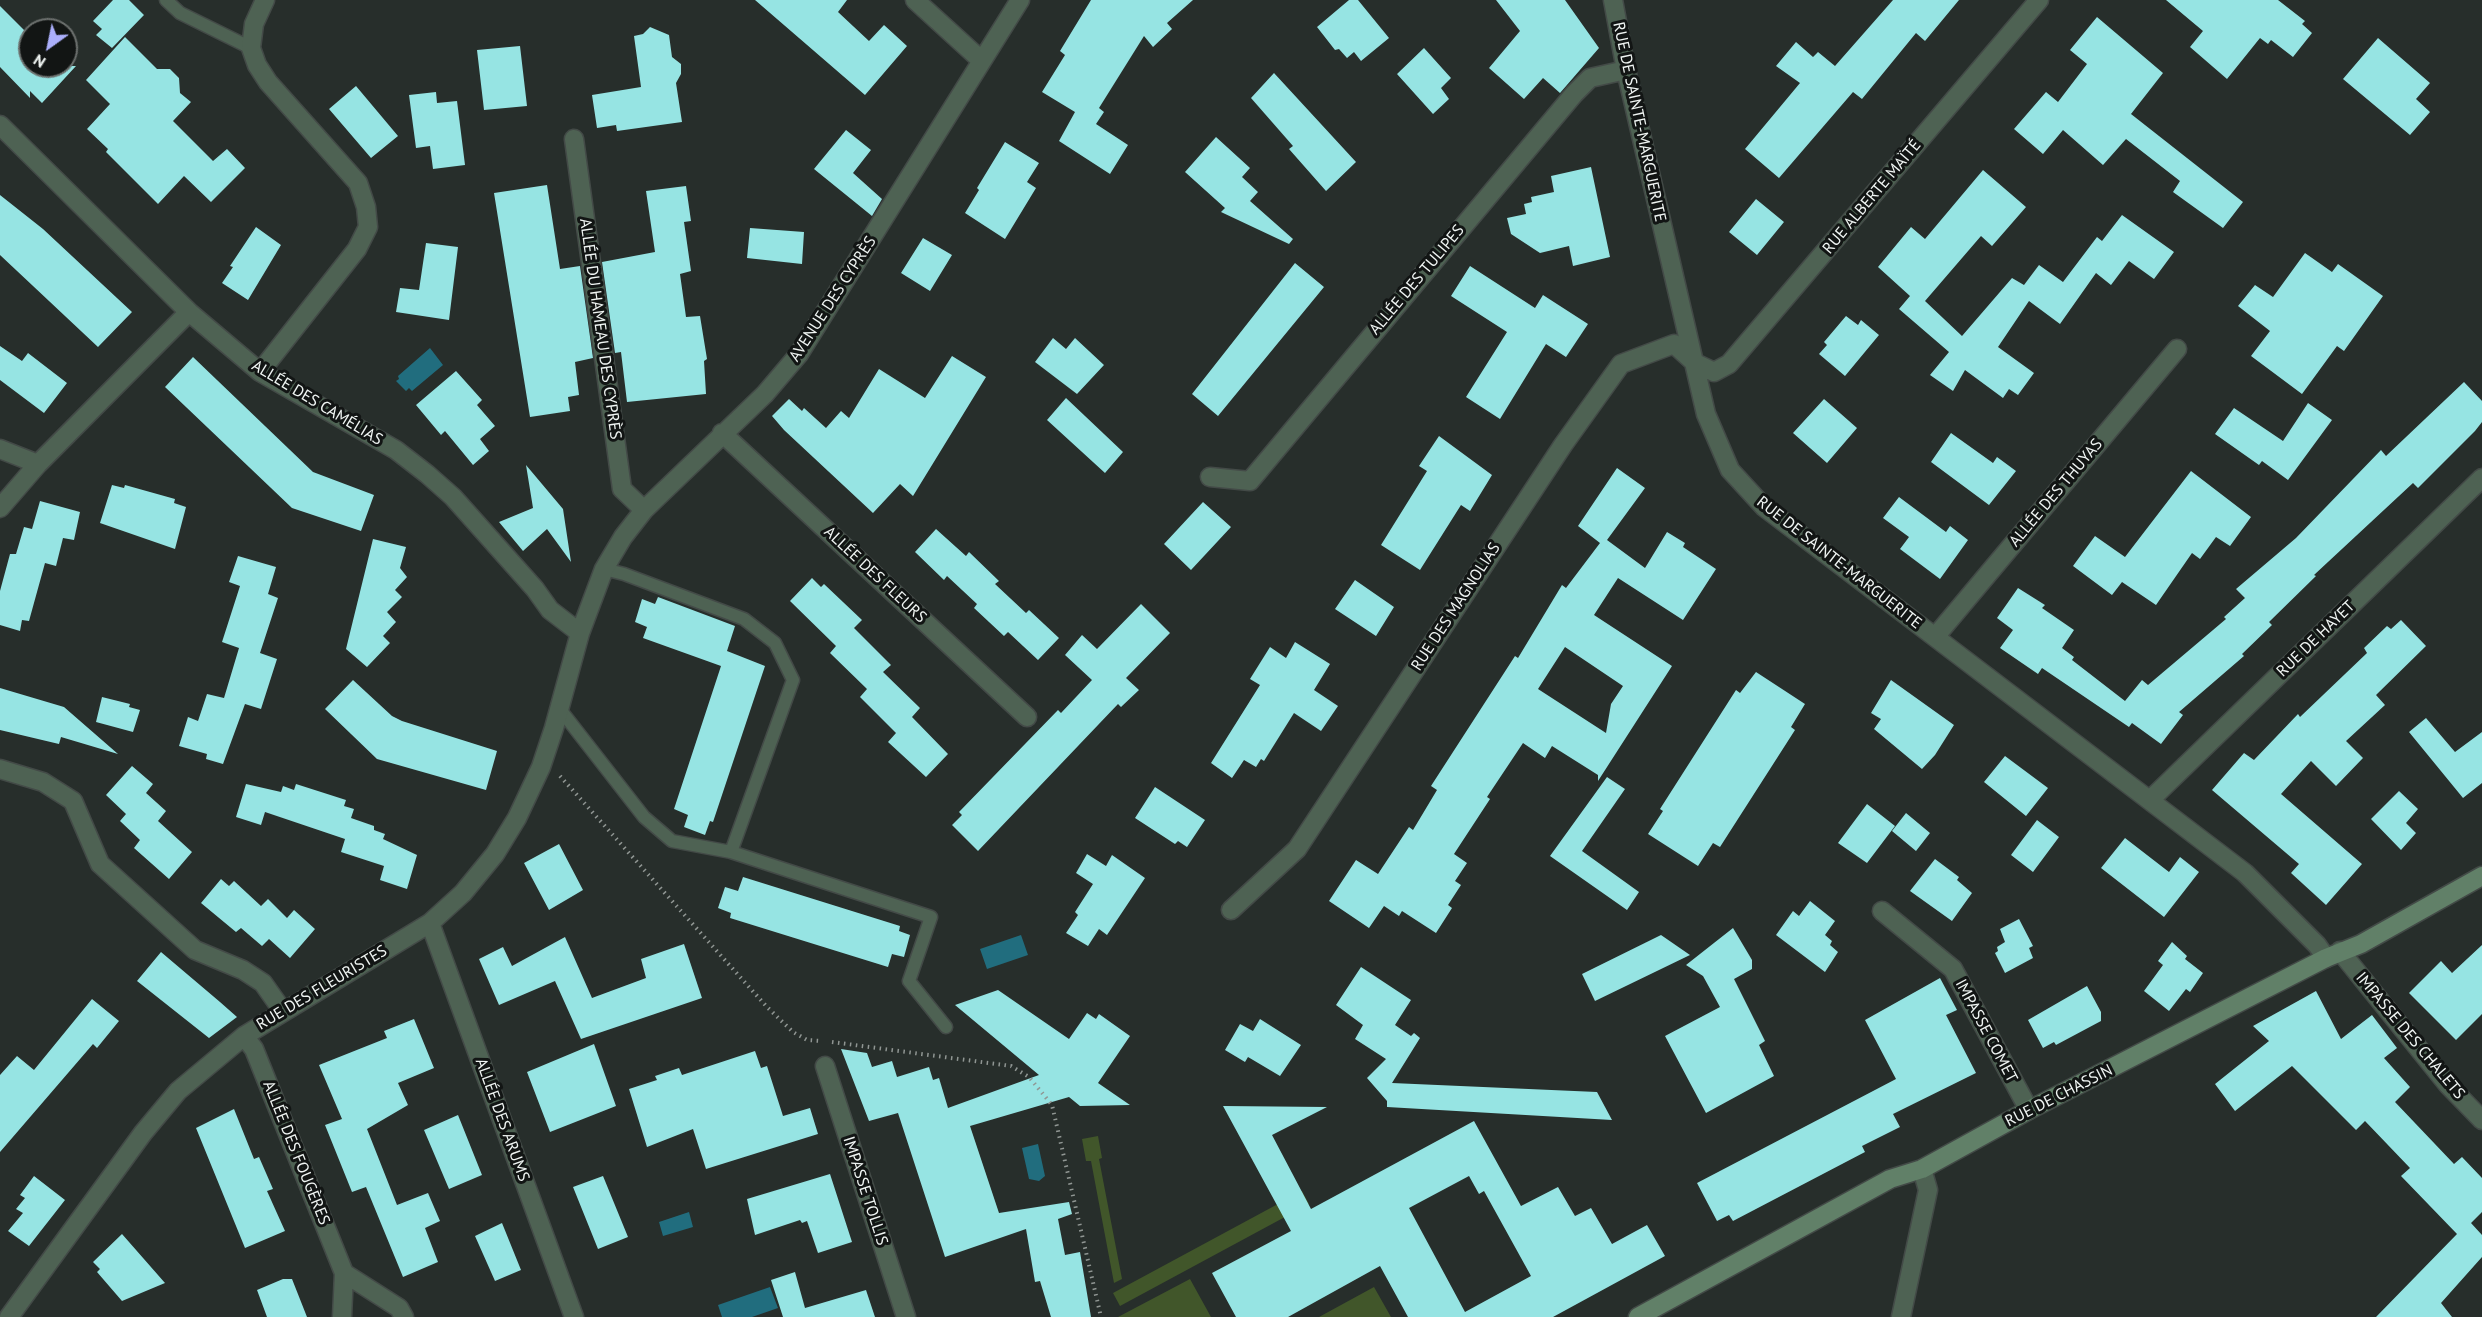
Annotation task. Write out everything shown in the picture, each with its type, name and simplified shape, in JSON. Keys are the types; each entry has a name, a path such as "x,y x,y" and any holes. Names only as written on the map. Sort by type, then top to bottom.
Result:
{"street":[{"path":"260,372 357,249 368,227 366,207 358,183 268,82 257,64 252,48 254,24 265,0"},
{"path":"915,0 982,61"},
{"name":"AVENUE DES CYPRÈS","path":"580,633 604,569 623,537 644,510 765,394 799,354 1020,0"},
{"name":"RUE DE SAINTE-MARGUERITE","path":"1613,0 1626,70 1706,414 1730,471 1764,507 2245,873 2317,945 2333,955"},
{"name":"RUE ALBERTE MAÏTÉ","path":"1695,363 1714,372 1729,364 2038,0"},
{"name":"ALLÉE DES TULIPES","path":"1210,477 1250,482 1574,94 1590,78 1626,70"},
{"name":"ALLÉE DES CAMÉLIAS","path":"0,125 189,312 260,372 396,450 427,474 453,497 535,588 550,610 580,633"},
{"name":"ALLÉE DU HAMEAU DES CYPRÈS","path":"574,139 622,489 644,510"},
{"path":"0,508 38,464 189,312"},
{"name":"RUE DES MAGNOLIAS","path":"1231,910 1297,849 1563,445 1621,364 1674,344 1695,363"},
{"name":"ALLÉE DES THUYAS","path":"1935,637 2177,349"},
{"name":"ALLÉE DES FLEURS","path":"722,433 1027,717"},
{"path":"0,449 38,464"},
{"name":"RUE DE HAYET","path":"2150,800 2482,478"},
{"name":"RUE DES FLEURISTES","path":"9,1317 143,1132 178,1091 244,1036 282,1010 430,923 464,893 495,854 517,818 541,766 580,633"},
{"path":"0,769 43,782 73,801 100,864 195,950 243,970 263,983 282,1010"},
{"name":"RUE DE CHASSIN","path":"1638,1317 1890,1179 1922,1169 2029,1110 2333,955 2361,944 2482,876"},
{"name":"IMPASSE COMET","path":"1882,911 1953,969 2029,1110"},
{"name":"ALLÉE DES ARUMS","path":"430,923 574,1317"},
{"name":"IMPASSE DES CHALETS","path":"2333,955 2482,1120"},
{"name":"ALLÉE DES FOUGÈRES","path":"244,1036 254,1049 344,1273 342,1317"},
{"name":"IMPASSE TOLLIS","path":"825,1066 906,1317"},
{"path":"1901,1317 1928,1190 1922,1169"},
{"path":"344,1273 399,1308 404,1317"}],"lane":[{"path":"166,0 180,13 252,48"},
{"path":"604,569 624,574 744,619 775,643 793,680 730,852"},
{"path":"559,708 644,817 672,841 730,852 931,917 909,981 946,1027"}],"path":[{"path":"552,771 559,775 767,1007 793,1032 807,1040 897,1049 1011,1066 1029,1077 1052,1105 1101,1317"}],"green space":[{"path":"1098,1136 1102,1158 1099,1159 1122,1279 1114,1283 1091,1161 1086,1161 1082,1139"},
{"path":"1302,1191 1309,1204 1120,1306 1113,1293"},
{"path":"1190,1279 1211,1317 1118,1317"},
{"path":"1374,1287 1391,1317 1319,1317"}],"water":[{"path":"430,348 443,365 412,391 409,388 406,391 396,381 399,379 398,376"},
{"path":"1021,935 1028,955 987,969 980,949"},
{"path":"1038,1144 1045,1176 1039,1181 1029,1179 1022,1148"},
{"path":"689,1212 693,1227 663,1236 659,1222"},
{"path":"770,1287 778,1308 752,1317 722,1317 718,1305"}],"building":[{"path":"113,0 129,0 144,15 112,48 96,35 102,29 93,21"},
{"path":"755,0 847,0 838,12 869,41 884,25 907,46 865,95"},
{"path":"1091,0 1193,0 1167,23 1172,29 1153,47 1144,36 1099,108 1104,112 1096,124 1128,145 1110,174 1059,141 1075,112 1042,92 1065,55 1060,51"},
{"path":"1349,0 1358,0 1389,38 1361,61 1354,52 1347,58 1339,49 1335,50 1317,27"},
{"path":"1496,0 1565,0 1599,48 1560,93 1543,78 1524,99 1489,68 1520,31"},
{"path":"1893,0 1959,0 1925,41 1916,33 1862,99 1853,92 1779,178 1745,149 1800,83 1776,66 1796,42 1813,57 1818,52 1835,66"},
{"path":"2166,0 2278,0 2305,21 2302,24 2312,33 2293,57 2271,40 2268,44 2260,38 2227,79 2190,47 2203,31"},
{"path":"0,6 18,24 18,78 65,78 42,103 30,91 30,98 0,67"},
{"path":"2097,17 2163,73 2131,114 2243,202 2223,228 2173,192 2180,181 2126,139 2103,165 2063,130 2043,154 2014,129 2046,92 2058,102 2087,64 2070,50"},
{"path":"650,27 669,35 672,57 681,64 681,74 676,83 682,122 617,131 616,125 597,128 592,95 641,87 634,36 643,34"},
{"path":"125,37 157,69 170,69 179,78 180,93 191,102 173,121 213,161 227,149 245,168 211,202 184,176 158,204 106,152 108,149 87,129 110,104 86,80"},
{"path":"2378,38 2430,83 2416,99 2430,112 2410,135 2343,79"},
{"path":"520,46 527,106 484,110 477,50"},
{"path":"1424,48 1451,78 1441,88 1449,99 1433,114 1397,74"},
{"path":"1274,73 1356,162 1326,191 1289,149 1293,146 1251,98"},
{"path":"356,86 398,136 371,158 329,109"},
{"path":"436,92 437,103 457,101 465,165 433,169 430,146 416,148 409,95"},
{"path":"846,130 871,150 853,173 882,199 872,216 814,169"},
{"path":"1216,137 1250,168 1242,177 1258,192 1250,201 1293,239 1289,244 1221,212 1225,208 1185,172"},
{"path":"1005,142 1039,163 1027,182 1036,188 1005,239 965,213 979,190 977,188"},
{"path":"1591,167 1610,257 1573,266 1569,246 1540,253 1511,234 1507,218 1526,214 1524,204 1532,202 1531,197 1554,192 1551,176"},
{"path":"1983,170 2026,207 1992,246 1981,236 1925,301 1962,336 2012,278 2024,285 2039,265 2063,282 2097,237 2102,241 2122,215 2174,252 2154,279 2129,261 2111,285 2096,273 2060,324 2029,301 1998,347 2034,373 2018,395 2009,389 2003,398 1965,370 1953,391 1930,375 1949,352 1899,309 1910,296 1878,267 1911,227 1925,239"},
{"path":"547,185 560,269 580,266 593,358 575,362 579,395 568,397 570,411 530,417 494,193"},
{"path":"686,186 691,221 684,222 691,271 680,274 686,317 700,316 707,359 704,361 706,394 627,402 621,352 615,353 602,262 655,252 646,191"},
{"path":"0,195 43,229 132,312 98,347 0,255"},
{"path":"1756,199 1784,222 1757,255 1729,232"},
{"path":"256,227 281,245 248,300 222,283 233,267 230,266"},
{"path":"750,228 804,232 802,264 747,258"},
{"path":"923,238 952,255 930,291 901,273"},
{"path":"426,243 458,247 449,320 396,312 400,288 419,290"},
{"path":"2305,253 2332,272 2338,264 2383,296 2344,351 2337,346 2302,394 2251,356 2270,331 2238,306 2255,285 2273,297"},
{"path":"1295,263 1324,287 1218,416 1192,394"},
{"path":"1470,266 1535,308 1543,295 1588,324 1566,357 1546,344 1500,419 1466,397 1507,332 1451,296"},
{"path":"1846,316 1858,325 1861,320 1879,335 1845,376 1819,354 1827,345 1824,342"},
{"path":"1053,338 1066,349 1075,338 1104,365 1077,394 1035,362"},
{"path":"0,346 22,361 28,353 67,383 44,413 0,380"},
{"path":"952,356 986,377 913,496 900,484 873,513 772,416 789,399 802,411 804,408 826,428 841,411 849,418 879,369 925,398"},
{"path":"193,357 313,472 374,495 361,531 292,508 165,387"},
{"path":"456,371 482,400 477,405 495,426 480,439 489,451 473,465 445,431 441,435 416,405"},
{"path":"2464,382 2482,401 2482,422 2475,431 2418,488 2413,483 2314,575 2316,576 2269,622 2272,625 2242,654 2244,656 2179,712 2183,715 2161,744 2132,723 2129,727 2042,668 2038,674 2000,648 2013,630 1997,618 2018,588 2045,605 2042,608 2074,630 2062,648 2074,657 2072,660 2125,701 2142,680 2148,685 2226,619 2224,617 2245,598 2236,589 2296,538 2381,450 2386,456"},
{"path":"1066,398 1123,452 1105,473 1047,420"},
{"path":"1824,399 1857,428 1827,463 1793,433"},
{"path":"2308,403 2332,420 2288,480 2262,461 2259,465 2215,434 2234,408 2283,441"},
{"path":"1951,433 1993,463 1997,457 2016,471 1989,505 1931,462"},
{"path":"1439,436 1492,475 1470,511 1461,505 1420,570 1381,545 1427,471 1419,466"},
{"path":"526,465 563,509 571,562 547,529 523,551 499,522 533,508"},
{"path":"1617,468 1645,488 1607,540 1645,568 1667,532 1685,543 1683,547 1716,569 1683,620 1618,578 1594,615 1672,666 1598,781 1598,775 1552,746 1545,758 1523,743 1487,797 1490,799 1454,854 1467,863 1455,881 1461,885 1448,905 1452,908 1436,933 1402,911 1399,916 1384,906 1369,928 1329,901 1356,860 1378,874 1409,827 1413,830 1437,790 1431,786 1515,656 1518,658 1562,585 1566,588 1600,543 1578,526","holes":["1565,647 1623,686 1611,704 1606,733 1538,689"]},
{"path":"2191,471 2251,517 2230,546 2216,537 2200,559 2192,553 2156,605 2122,582 2112,595 2073,566 2095,536 2125,557"},
{"path":"112,485 124,488 125,485 175,499 174,503 186,507 175,549 100,523"},
{"path":"1899,497 1946,532 1950,526 1968,540 1940,579 1900,549 1909,537 1883,518"},
{"path":"40,501 80,512 74,540 63,538 56,566 45,563 29,621 22,620 20,631 0,625 0,591 10,554 16,554 24,527 32,529"},
{"path":"1203,502 1231,527 1191,570 1164,544"},
{"path":"936,529 966,556 969,552 999,581 995,584 1026,613 1029,610 1059,638 1038,660 1008,632 1004,636 974,608 977,604 947,576 944,580 915,552"},
{"path":"373,539 406,547 400,568 407,577 395,590 402,597 387,612 396,622 383,636 390,643 367,667 346,649"},
{"path":"238,556 276,567 268,594 278,598 260,653 277,659 261,709 245,704 223,764 206,759 207,754 179,746 188,717 198,721 207,694 224,698 239,648 222,642 240,586 229,582"},
{"path":"812,578 821,587 824,584 862,620 854,628 891,665 883,672 920,708 912,717 948,754 926,777 888,742 896,733 860,697 867,689 830,653 836,646 790,601"},
{"path":"1355,580 1394,607 1376,636 1335,609"},
{"path":"658,597 735,626 727,651 765,666 713,822 710,821 705,835 684,827 688,815 674,809 721,666 643,638 647,627 635,622 642,599 655,604"},
{"path":"1141,604 1170,633 1126,678 1139,690 1121,707 1118,704 978,851 952,825 962,815 959,812 1058,710 1061,713 1092,680 1065,655 1082,635 1097,649"},
{"path":"2401,620 2426,646 2376,695 2385,705 2346,741 2363,758 2336,786 2311,761 2281,794 2362,864 2326,905 2291,873 2299,864 2212,790 2244,753 2254,760 2298,714 2300,717 2367,653 2364,648 2387,626 2391,629"},
{"path":"1295,642 1330,664 1314,690 1338,706 1321,731 1294,713 1264,761 1261,759 1256,767 1244,760 1232,778 1211,763 1260,685 1250,679 1270,647 1286,658"},
{"path":"1756,672 1805,704 1791,727 1795,730 1720,847 1713,843 1698,866 1648,834 1663,811 1660,809 1736,690 1740,693"},
{"path":"353,680 392,716 402,721 497,751 486,790 377,759 325,709"},
{"path":"1891,680 1954,725 1935,755 1922,769 1874,729 1881,719 1871,713"},
{"path":"0,688 64,707 118,754 61,737 59,744 0,730"},
{"path":"102,697 130,704 129,707 140,710 133,732 96,722"},
{"path":"2426,718 2455,752 2482,732 2482,783 2463,798 2409,732"},
{"path":"2005,756 2048,788 2026,816 1984,782"},
{"path":"132,766 153,784 146,793 166,811 158,821 192,852 169,879 134,848 140,840 120,821 126,814 106,795"},
{"path":"1607,777 1625,789 1582,851 1639,892 1627,910 1550,856"},
{"path":"246,784 281,792 283,786 294,790 296,784 346,800 344,806 354,809 351,818 374,826 374,830 385,834 383,839 417,855 407,889 380,880 384,866 341,852 345,839 265,812 261,825 236,817"},
{"path":"1155,787 1205,820 1187,847 1178,841 1175,844 1135,818"},
{"path":"2399,791 2418,809 2406,823 2416,833 2401,850 2371,819"},
{"path":"1867,804 1895,826 1867,863 1838,843"},
{"path":"1906,813 1930,833 1916,851 1892,831"},
{"path":"2037,820 2059,837 2033,872 2011,855"},
{"path":"2125,838 2169,872 2180,857 2199,872 2164,917 2101,868"},
{"path":"559,844 583,890 549,910 524,863"},
{"path":"1087,854 1106,866 1112,855 1145,878 1107,935 1099,929 1088,946 1066,933 1078,915 1075,912 1093,884 1076,873"},
{"path":"1935,859 1959,877 1957,880 1972,893 1952,921 1910,891"},
{"path":"743,877 900,926 899,931 910,935 904,957 892,954 888,967 730,918 731,913 718,908 725,887 738,891"},
{"path":"221,879 229,886 234,881 261,906 268,899 287,918 294,910 315,929 290,958 269,939 262,946 241,928 236,932 201,903"},
{"path":"1810,901 1835,921 1825,935 1832,941 1830,945 1838,952 1825,972 1776,935 1793,911 1799,916"},
{"path":"2019,919 2033,946 2029,948 2033,958 2005,973 1995,953 1998,951 1997,947 2005,942 2000,929"},
{"path":"1733,928 1752,960 1752,969 1734,979 1765,1041 1759,1045 1774,1076 1706,1113 1665,1036 1720,1007 1703,976 1686,965"},
{"path":"1661,935 1690,955 1595,1001 1582,974"},
{"path":"565,937 592,998 646,978 641,959 684,944 702,998 581,1039 555,981 499,1005 479,959 503,947 512,966"},
{"path":"2172,942 2187,956 2185,959 2203,973 2190,992 2186,989 2169,1011 2144,991 2163,965 2158,961"},
{"path":"2482,945 2482,1014 2456,1040 2409,993 2441,961 2452,973"},
{"path":"161,952 237,1017 209,1038 137,981"},
{"path":"1361,967 1411,1000 1395,1025 1411,1036 1414,1033 1420,1038 1392,1083 1597,1092 1612,1120 1387,1107 1387,1101 1367,1078 1386,1059 1355,1039 1363,1025 1336,1005"},
{"path":"1940,978 1957,1010 1946,1015 1976,1073 1893,1114 1900,1127 1862,1146 1865,1152 1733,1221 1729,1215 1717,1221 1697,1183 1896,1079 1865,1020"},
{"path":"2087,986 2101,1012 2101,1021 2056,1045 2054,1042 2043,1048 2028,1020"},
{"path":"998,990 1069,1039 1087,1013 1096,1019 1099,1014 1130,1036 1098,1083 1130,1105 1080,1106 1069,1097 970,1126 999,1213 1069,1202 1072,1214 1058,1219 1065,1255 1080,1252 1091,1317 1051,1317 1040,1281 1035,1282 1026,1229 945,1257 898,1113 869,1121 841,1049 867,1053 872,1067 892,1061 897,1077 929,1067 933,1080 939,1078 948,1108 1039,1075 955,1005"},
{"path":"2316,991 2341,1039 2372,1015 2397,1048 2384,1058 2410,1087 2395,1102 2454,1164 2462,1157 2482,1178 2482,1212 2471,1223 2482,1235 2482,1257 2441,1303 2452,1317 2376,1317 2457,1234 2401,1176 2410,1168 2365,1121 2356,1130 2292,1066 2235,1111 2215,1084 2269,1041 2253,1026"},
{"path":"92,999 119,1021 97,1048 93,1044 0,1152 0,1075 17,1056 34,1070"},
{"path":"414,1019 434,1068 398,1083 408,1105 367,1129 397,1205 428,1193 440,1221 425,1228 438,1262 403,1277 366,1187 352,1192 325,1125 342,1119 319,1065 387,1038 384,1031"},
{"path":"1260,1019 1301,1045 1280,1076 1248,1057 1245,1062 1225,1050 1240,1024 1253,1031"},
{"path":"594,1044 616,1106 550,1132 527,1072"},
{"path":"755,1051 761,1068 767,1066 783,1116 810,1108 818,1134 706,1169 693,1129 647,1147 629,1089 657,1080 655,1076 679,1068 682,1075"},
{"path":"1223,1106 1327,1107 1272,1135 1311,1209 1474,1121 1521,1206 1558,1187 1575,1216 1591,1208 1612,1244 1647,1225 1665,1256 1553,1317 1408,1317 1380,1266 1288,1317 1236,1317 1212,1273 1291,1231","holes":["1469,1176 1479,1194 1484,1191 1531,1276 1465,1312 1409,1208"]},
{"path":"234,1109 254,1159 259,1157 273,1189 267,1191 285,1231 245,1248 196,1128"},
{"path":"458,1115 482,1175 449,1189 424,1130"},
{"path":"830,1174 852,1242 818,1253 807,1221 802,1223 800,1220 755,1235 747,1199"},
{"path":"34,1176 65,1200 29,1246 8,1231 23,1213 16,1209 25,1198 20,1195"},
{"path":"603,1176 628,1237 598,1249 573,1187"},
{"path":"502,1223 521,1270 495,1281 475,1236"},
{"path":"122,1234 165,1283 122,1301 97,1272 100,1269 93,1262"},
{"path":"795,1272 805,1308 866,1290 875,1317 783,1317 771,1280"},
{"path":"283,1279 292,1279 307,1317 267,1317 257,1290"}]}
